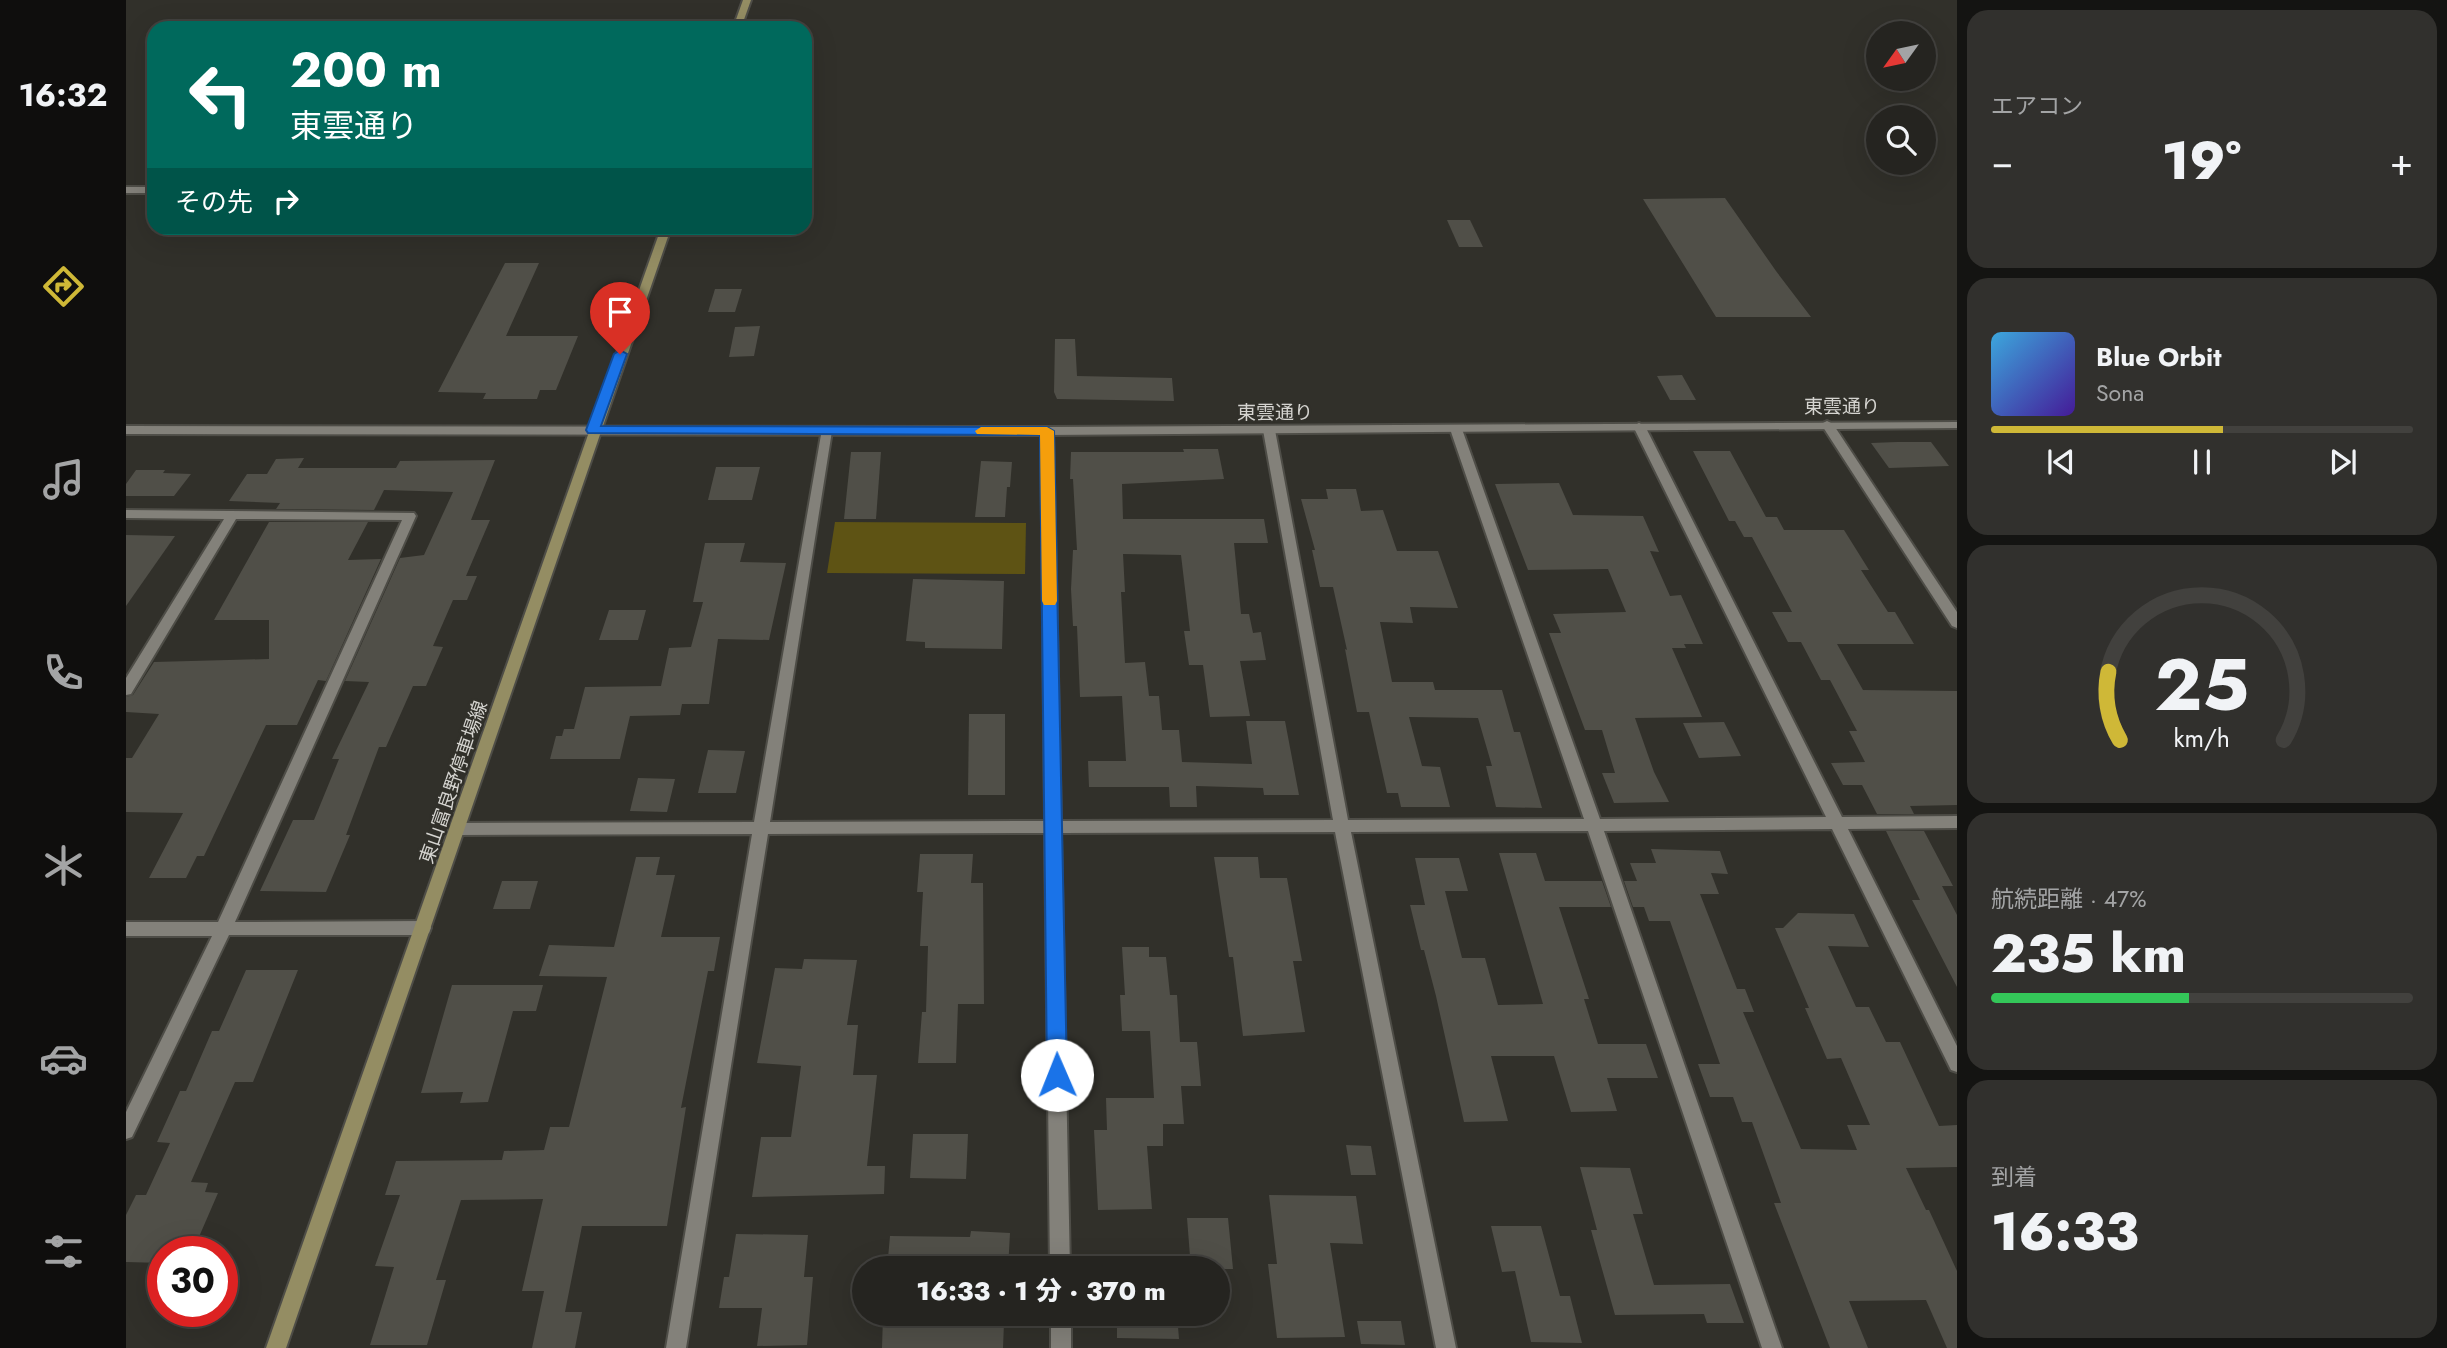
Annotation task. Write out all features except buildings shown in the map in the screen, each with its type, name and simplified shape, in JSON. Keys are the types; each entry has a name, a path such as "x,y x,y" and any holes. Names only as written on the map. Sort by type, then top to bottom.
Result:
{"main road":[{"path":"740,21 747,0"},
{"name":"東山富良野停車場線","path":"276,1348 458,829 593,430 663,235"}],"street":[{"path":"126,190 147,190"},
{"path":"1827,424 1957,622"},
{"name":"東雲通り","path":"126,430 1047,431 1957,425"},
{"path":"1639,426 1957,1064"},
{"path":"1269,429 1342,827 1446,1348"},
{"path":"1456,429 1772,1348"},
{"path":"676,1348 826,431"},
{"path":"1047,431 1060,1256"},
{"path":"126,514 410,516 223,930 126,1131"},
{"path":"126,690 233,514"},
{"path":"458,829 1342,827 1957,822"},
{"path":"126,929 423,928"},
{"path":"1061,1326 1061,1348"}],"shaded area":[{"path":"835,522 1026,523 1025,574 827,573"}],"slow traffic":[{"path":"981,431 1047,431 1050,601"}],"route":[{"path":"620,354 593,430 1047,431 1057,1075"}]}
